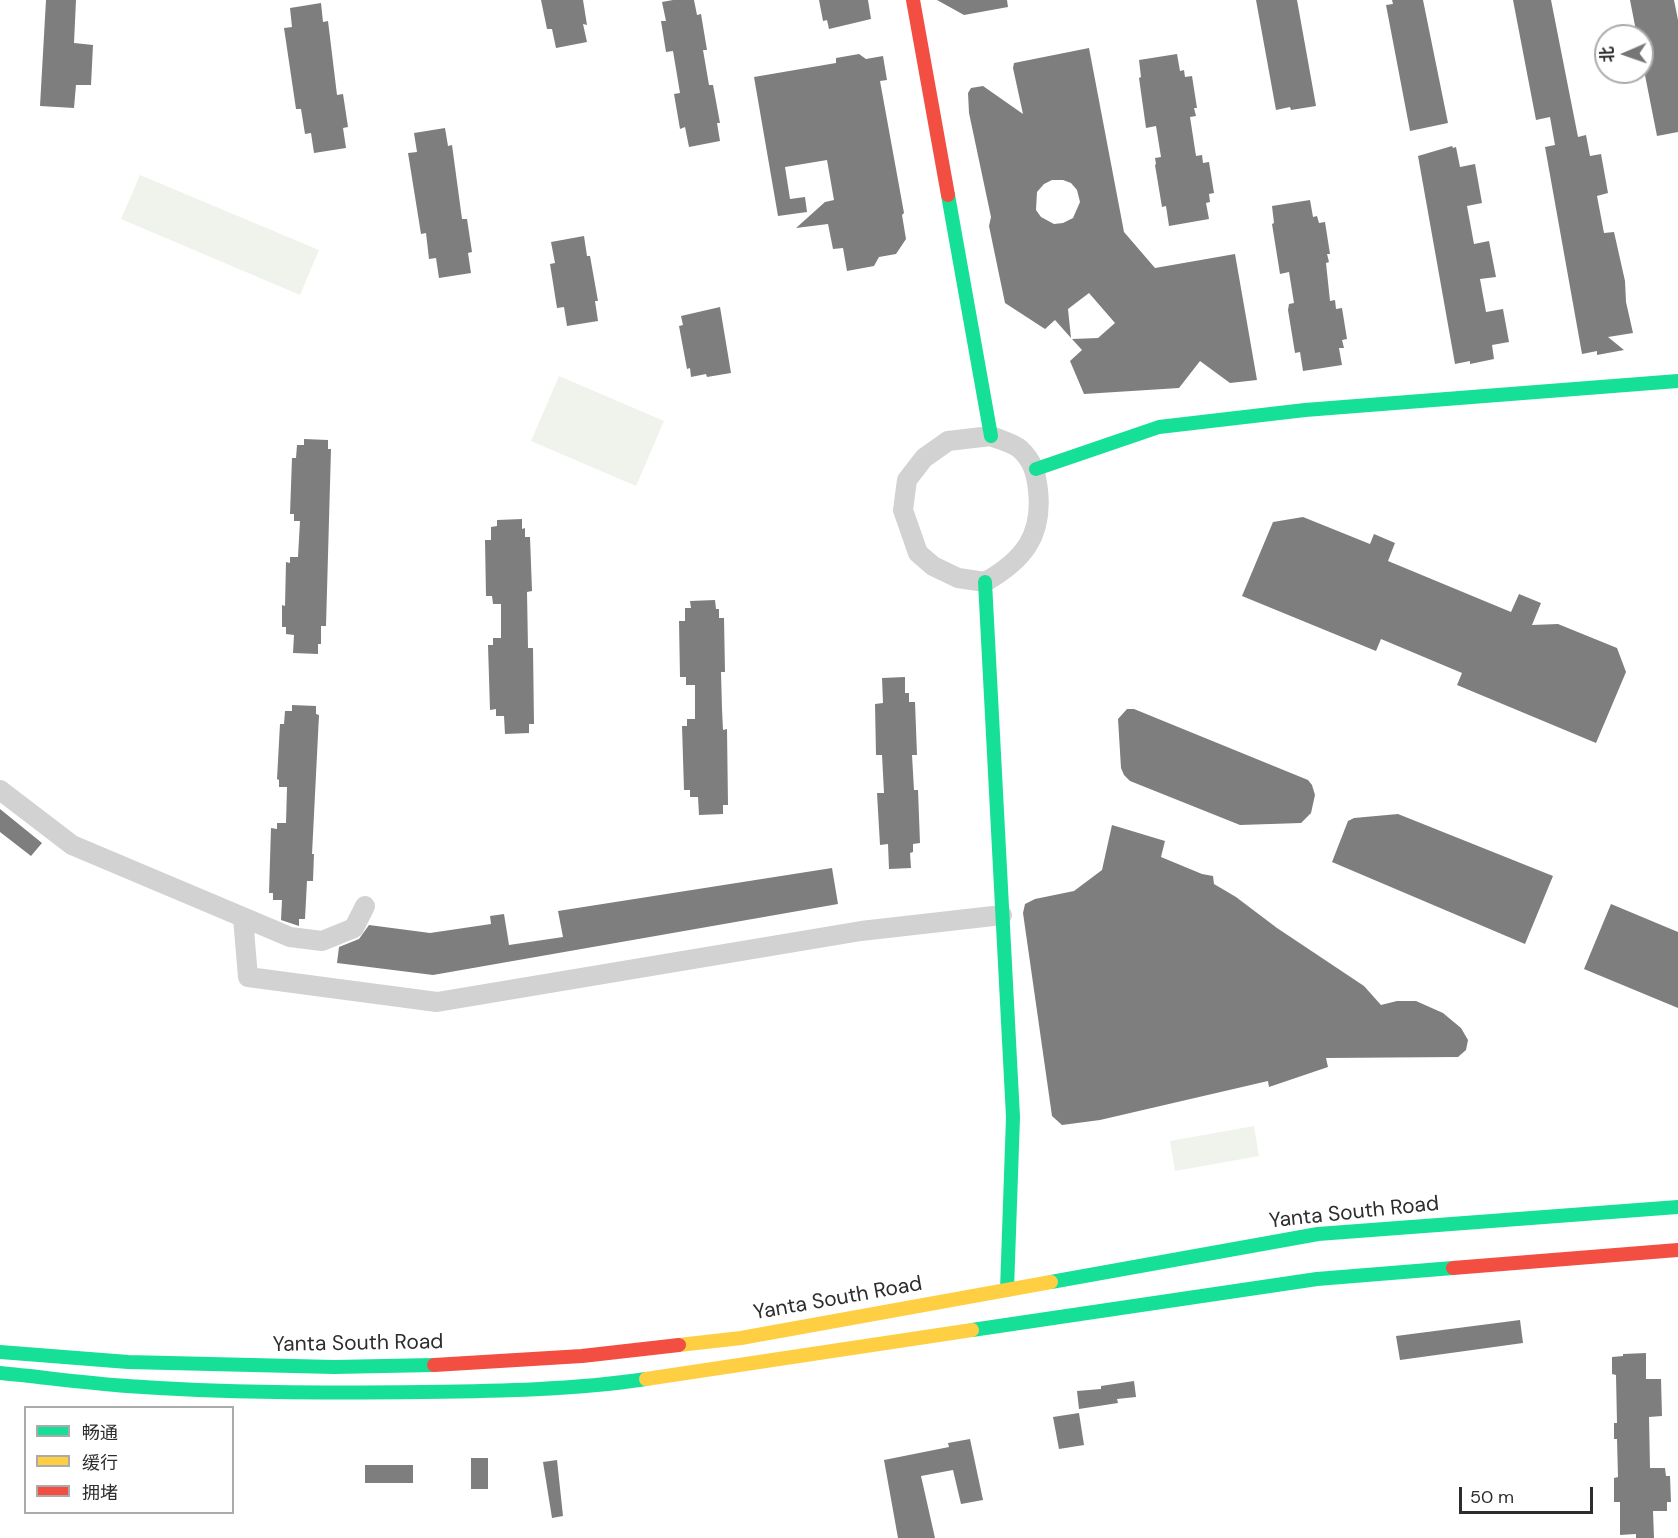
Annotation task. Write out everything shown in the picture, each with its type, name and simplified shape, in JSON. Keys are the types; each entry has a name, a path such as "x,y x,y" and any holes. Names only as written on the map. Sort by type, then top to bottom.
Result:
{"main road":[{"path":"913,0 991,436"},
{"path":"1036,469 1159,427 1305,410 1678,381"},
{"path":"985,582 1013,1117 1007,1290"},
{"name":"Yanta South Road","path":"0,1352 128,1362 334,1368 423,1366 582,1356 741,1338 1318,1234 1678,1207"},
{"path":"0,1373 127,1386 247,1392 474,1391 607,1384 1317,1279 1678,1250"}],"street":[{"path":"991,436 1019,448 1036,469 1040,503 1038,522 1029,544 1012,564 985,582 958,578 933,566 918,553 903,510 907,480 924,458 948,441 991,436"},
{"path":"0,790 72,845 290,937 322,941 354,928 365,906"},
{"path":"243,918 248,977 437,1002 861,931 1002,915"}],"shaded area":[{"path":"140,175 319,250 300,295 121,219"},
{"path":"559,376 664,421 636,486 531,441"},
{"path":"1254,1126 1259,1156 1175,1171 1170,1141"}],"building":[{"path":"46,0 76,0 74,43 93,45 91,85 76,85 74,108 40,106"},
{"path":"541,0 583,0 587,25 583,24 587,42 556,48 552,29 547,29"},
{"path":"694,0 697,15 701,14 707,50 703,50 709,85 713,85 720,123 717,123 720,141 689,147 685,127 680,129 674,94 680,93 673,51 666,52 661,21 666,21 662,2"},
{"path":"819,0 868,0 871,19 829,29 827,20 823,21"},
{"path":"937,0 1007,0 1008,7 964,15"},
{"path":"1256,0 1297,0 1316,106 1276,110"},
{"path":"1392,0 1423,0 1448,123 1410,131 1386,5 1393,4"},
{"path":"1513,0 1551,0 1578,137 1586,135 1590,156 1601,154 1608,193 1597,196 1604,233 1614,232 1633,333 1608,337 1624,350 1597,355 1597,351 1582,354 1545,147 1555,145 1550,117 1536,120"},
{"path":"1630,0 1674,0 1678,20 1678,132 1657,136 1647,84 1654,84 1654,24 1635,24"},
{"path":"321,3 323,22 328,21 337,95 343,94 348,127 343,128 346,148 314,153 311,133 305,134 301,109 296,109 284,28 292,27 290,8"},
{"path":"1089,48 1124,232 1155,268 1235,254 1257,380 1230,383 1200,361 1179,388 1084,394 1070,361 1082,350 1072,339 1098,338 1115,323 1089,293 1068,309 1071,338 1055,320 1045,329 1005,303 989,226 991,217 969,113 968,93 971,88 983,86 1023,114 1013,68 1014,63","holes":["1052,180 1071,183 1077,190 1080,202 1073,218 1054,224 1041,217 1036,210 1037,192 1044,184"]},
{"path":"859,54 866,59 883,56 887,80 880,81 904,213 902,215 906,239 896,254 879,257 874,266 847,271 843,248 833,249 828,224 796,228 825,202 834,200 827,160 785,167 790,199 805,197 807,212 778,216 754,77 836,63 836,58"},
{"path":"1177,54 1180,71 1184,70 1185,77 1192,76 1197,108 1194,108 1196,116 1190,117 1196,156 1202,155 1203,163 1209,162 1214,193 1209,194 1210,202 1206,203 1209,219 1169,226 1166,206 1162,207 1155,165 1155,158 1161,157 1156,126 1146,128 1139,78 1141,77 1139,60"},
{"path":"445,128 448,146 452,145 462,219 467,219 472,252 468,253 471,273 439,278 436,258 429,259 426,233 421,234 408,153 417,152 414,133"},
{"path":"1452,146 1456,147 1460,167 1475,164 1482,203 1467,206 1474,244 1489,241 1496,277 1480,279 1486,312 1503,309 1509,342 1492,345 1494,359 1470,364 1470,361 1455,364 1418,156"},
{"path":"1310,200 1313,217 1317,216 1319,223 1325,222 1330,254 1327,254 1329,262 1326,263 1330,301 1335,300 1336,309 1342,308 1347,339 1342,340 1344,348 1339,348 1342,365 1303,371 1300,352 1295,353 1288,310 1289,304 1294,303 1289,272 1280,274 1272,224 1274,223 1272,206"},
{"path":"584,236 598,301 595,301 598,321 567,326 564,307 557,308 550,264 555,263 551,242"},
{"path":"720,307 731,373 691,377 690,368 687,369 679,326 683,325 681,316"},
{"path":"304,439 328,440 328,449 331,449 326,626 321,626 321,644 318,644 318,654 293,653 294,635 286,634 286,627 282,627 286,562 290,563 290,557 298,557 300,521 294,521 294,514 290,514 292,458 296,458 297,445 304,445"},
{"path":"1303,517 1370,544 1374,534 1395,543 1388,561 1511,612 1519,594 1541,603 1532,625 1558,624 1617,648 1626,672 1596,743 1457,685 1462,673 1381,639 1376,651 1242,596 1273,522"},
{"path":"522,519 525,537 530,537 532,591 527,592 528,648 533,648 534,724 529,724 529,733 505,734 504,716 496,716 496,709 490,710 488,645 493,645 493,638 501,638 501,604 493,604 492,596 486,596 485,540 491,540 491,527 497,526 497,520"},
{"path":"715,600 716,609 719,609 719,618 724,618 725,672 721,672 723,730 727,729 728,805 723,805 723,814 699,815 698,797 690,797 690,790 684,790 682,726 687,726 687,719 695,719 695,685 686,685 686,677 680,677 679,621 685,621 685,608 691,608 690,601"},
{"path":"905,677 905,693 909,693 909,702 915,702 917,755 912,755 914,790 918,790 920,843 913,844 913,852 910,853 911,868 889,869 888,844 880,845 877,793 884,793 882,755 876,755 875,704 883,703 882,678"},
{"path":"292,705 316,706 316,714 319,715 312,854 314,854 313,881 307,881 305,919 299,919 299,926 281,920 282,900 273,900 273,893 269,893 271,828 277,829 277,823 286,823 287,787 279,787 277,779 280,724 284,724 285,711 292,711"},
{"path":"1127,709 1134,709 1308,780 1315,795 1311,813 1301,823 1240,825 1130,781 1121,768 1118,719"},
{"path":"0,809 42,843 31,856 0,832"},
{"path":"1398,814 1553,876 1525,944 1332,862 1348,821 1354,818"},
{"path":"1112,825 1165,841 1161,857 1202,874 1213,876 1214,884 1364,986 1381,1005 1397,1001 1416,1001 1443,1013 1461,1028 1468,1040 1466,1050 1458,1057 1326,1058 1328,1067 1269,1087 1268,1081 1100,1120 1062,1125 1052,1116 1023,913 1025,904 1035,899 1074,891 1102,870"},
{"path":"832,868 838,904 433,975 337,963 339,947 359,939 369,925 430,933 491,924 490,916 504,914 509,945 563,937 558,911"},
{"path":"1611,904 1678,932 1678,1008 1584,969"},
{"path":"1520,1320 1523,1343 1400,1360 1396,1336"},
{"path":"1646,1353 1646,1379 1661,1379 1662,1416 1649,1417 1650,1468 1665,1468 1666,1476 1670,1476 1671,1502 1667,1502 1667,1511 1653,1511 1654,1538 1636,1538 1636,1534 1620,1535 1620,1502 1614,1502 1614,1478 1618,1477 1617,1439 1614,1439 1614,1423 1617,1423 1616,1375 1612,1374 1612,1357"},
{"path":"1134,1381 1136,1397 1117,1399 1118,1403 1079,1409 1077,1391 1101,1389 1101,1386"},
{"path":"1079,1413 1084,1445 1059,1449 1053,1417"},
{"path":"970,1439 983,1500 961,1504 953,1470 921,1476 935,1538 898,1538 884,1460 949,1447 948,1443"},
{"path":"471,1458 488,1458 488,1489 471,1489"},
{"path":"557,1460 563,1516 552,1518 543,1462"},
{"path":"365,1465 413,1465 413,1483 365,1483"}],"traffic: fast":[{"path":"948,195 991,436"},
{"path":"1036,469 1159,427 1305,410 1678,381"},
{"path":"985,582 1013,1117 1007,1290"},
{"path":"1051,1282 1318,1234 1678,1207"},
{"path":"972,1330 1317,1279 1453,1268"},
{"path":"0,1352 128,1362 334,1367 434,1365"},
{"path":"0,1373 164,1388 312,1392 535,1389 591,1386 646,1379"}],"traffic: slow":[{"path":"679,1345 741,1338 1051,1282"},
{"path":"646,1379 972,1330"}],"traffic: jam":[{"path":"913,0 948,195"},
{"path":"1453,1268 1678,1250"},
{"path":"434,1365 582,1356 679,1345"}]}
